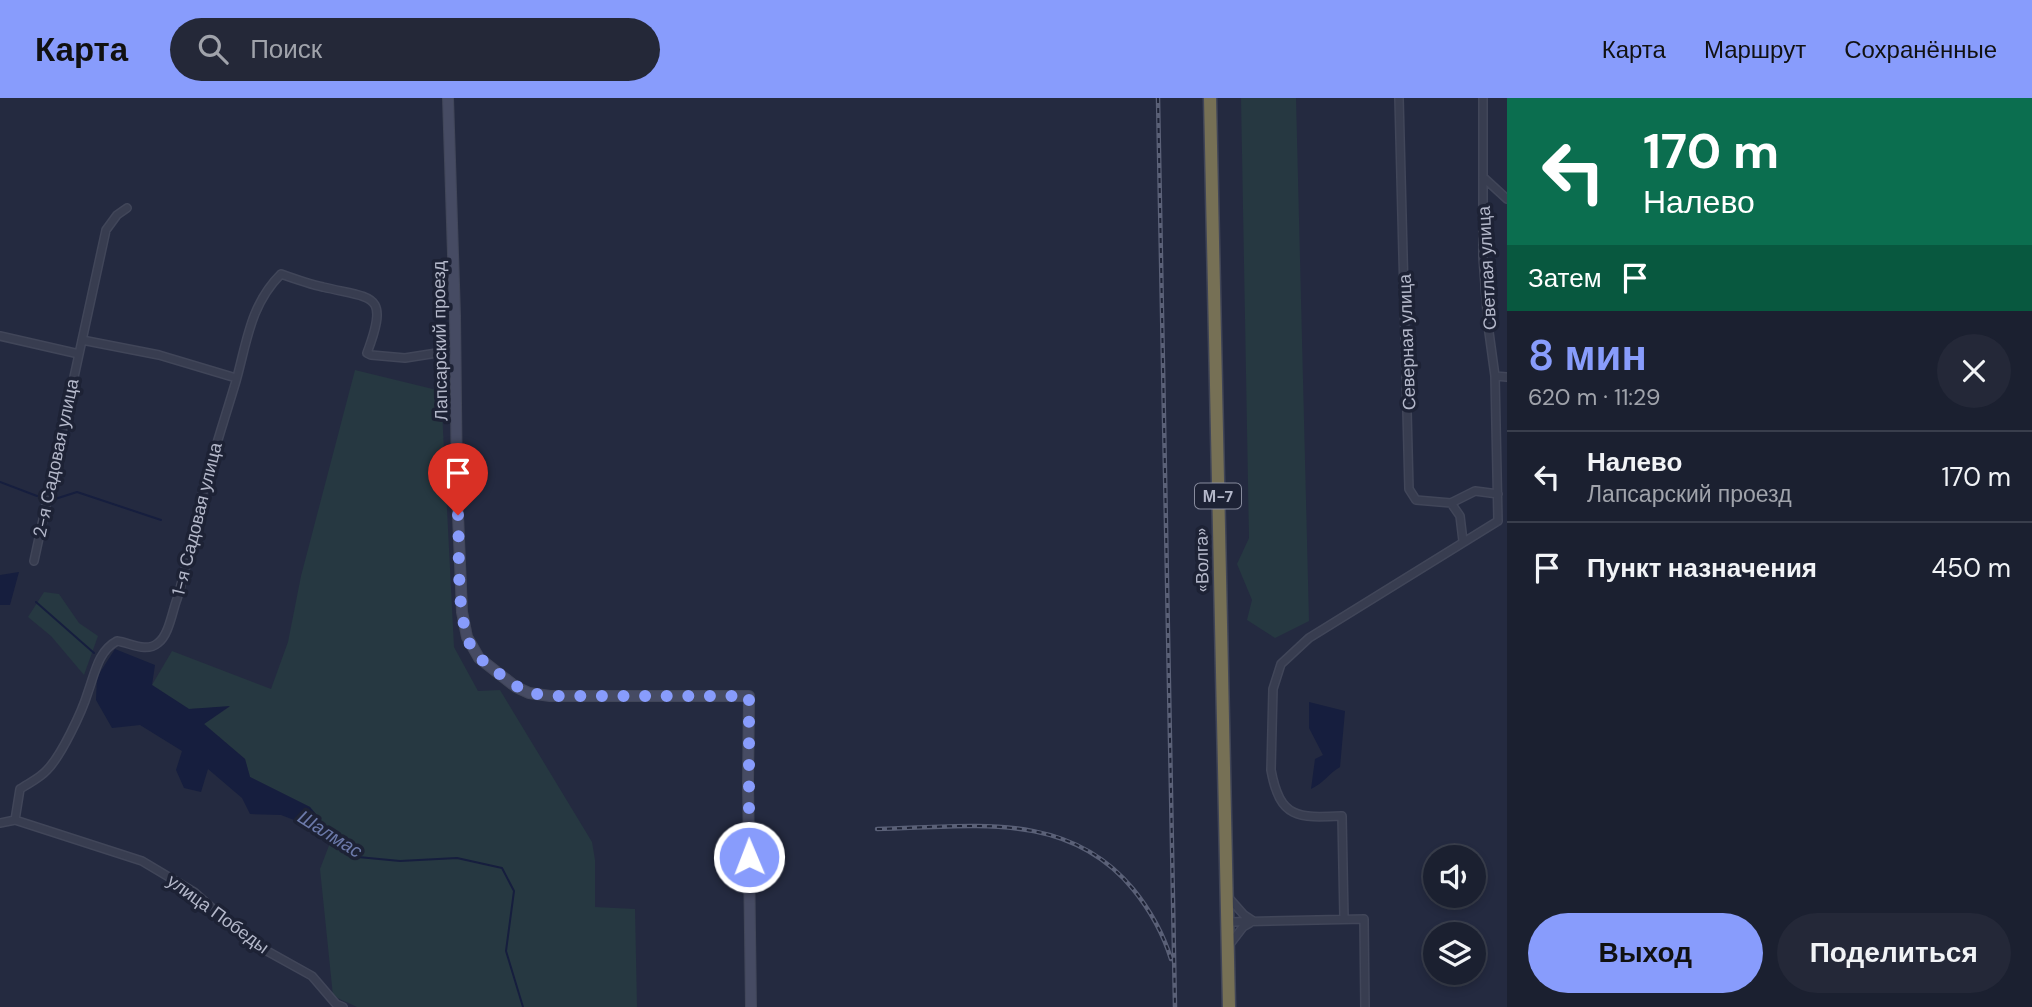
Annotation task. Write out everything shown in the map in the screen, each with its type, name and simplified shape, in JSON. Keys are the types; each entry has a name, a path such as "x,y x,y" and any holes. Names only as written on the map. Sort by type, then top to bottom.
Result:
{"highway":[{"name":"«Волга»","path":"1210,98 1229,1007"}],"street":[{"name":"Лапсарский проезд","path":"448,98 456,350 457,491 462,612 467,637 479,658 516,687 529,693 550,696 749,696 751,1007"},
{"name":"Северная улица","path":"1399,98 1409,489 1416,500 1451,503 1475,491 1497,494"},
{"name":"Светлая улица","path":"1483,98 1483,257 1495,376 1497,494 1503,521"},
{"path":"1483,177 1507,199"},
{"name":"2-я Садовая улица","path":"34,561 106,230 117,215 127,208"},
{"name":"1-я Садовая улица","path":"15,820 20,789 47,771 55,760 85,701 99,661 109,646 117,641 150,647 161,640 165,633 189,561 201,502 244,342 264,294 281,275 358,293 370,299 377,316 376,328 367,353 371,355 405,358 456,350"},
{"name":"2-я Садовая улица","path":"0,336 79,354"},
{"path":"82,340 159,355 236,379"},
{"path":"1495,376 1507,377"},
{"path":"1451,503 1460,516 1464,541"},
{"path":"1343,918 1342,817 1301,817 1290,811 1278,794 1271,770 1273,689 1281,664 1309,638 1464,541 1503,521"},
{"name":"улица Победы","path":"0,823 15,820 142,861 194,892 249,941 312,976 336,1004 343,1007"},
{"path":"1227,895 1244,915 1254,921"},
{"path":"1228,922 1364,919 1365,1007"},
{"path":"1228,947 1243,927 1254,921"}],"shaded area":[{"path":"1241,98 1296,98 1309,621 1275,638 1247,620 1252,600 1237,564 1249,538"},
{"path":"355,370 441,391 454,647 478,691 500,690 592,842 595,860 595,907 635,909 637,1007 357,1007 333,996 320,869 333,835 310,807 250,777 245,759 204,724 229,707 189,709 152,685 172,651 271,689 288,642 301,576"},
{"path":"44,592 59,594 79,623 98,636 84,675 51,636 28,617"}],"water":[{"path":"19,572 10,605 0,605 0,575"},
{"path":"115,649 155,665 152,685 189,709 230,706 204,724 245,759 250,777 310,807 333,835 281,815 250,814 242,798 208,769 201,792 184,788 176,770 182,751 140,725 112,728 96,700 97,677"},
{"path":"1309,702 1345,711 1340,767 1311,789 1315,759 1323,755 1309,728"}],"waterway":[{"path":"0,482 37,496"},
{"path":"55,499 77,492 161,520"},
{"name":"Шалмас","path":"36,602 94,653"},
{"name":"Шалмас","path":"332,834 358,857 400,861 457,858 502,868 514,891 506,951 523,1007"}],"railway":[{"path":"1158,98 1175,1007"},
{"path":"877,829 947,826 1015,828 1048,834 1078,846 1107,863 1133,889 1155,922 1171,959"}],"route":[{"path":"458,515 462,612 467,637 479,658 516,687 529,693 550,696 749,696 749,857"}]}
